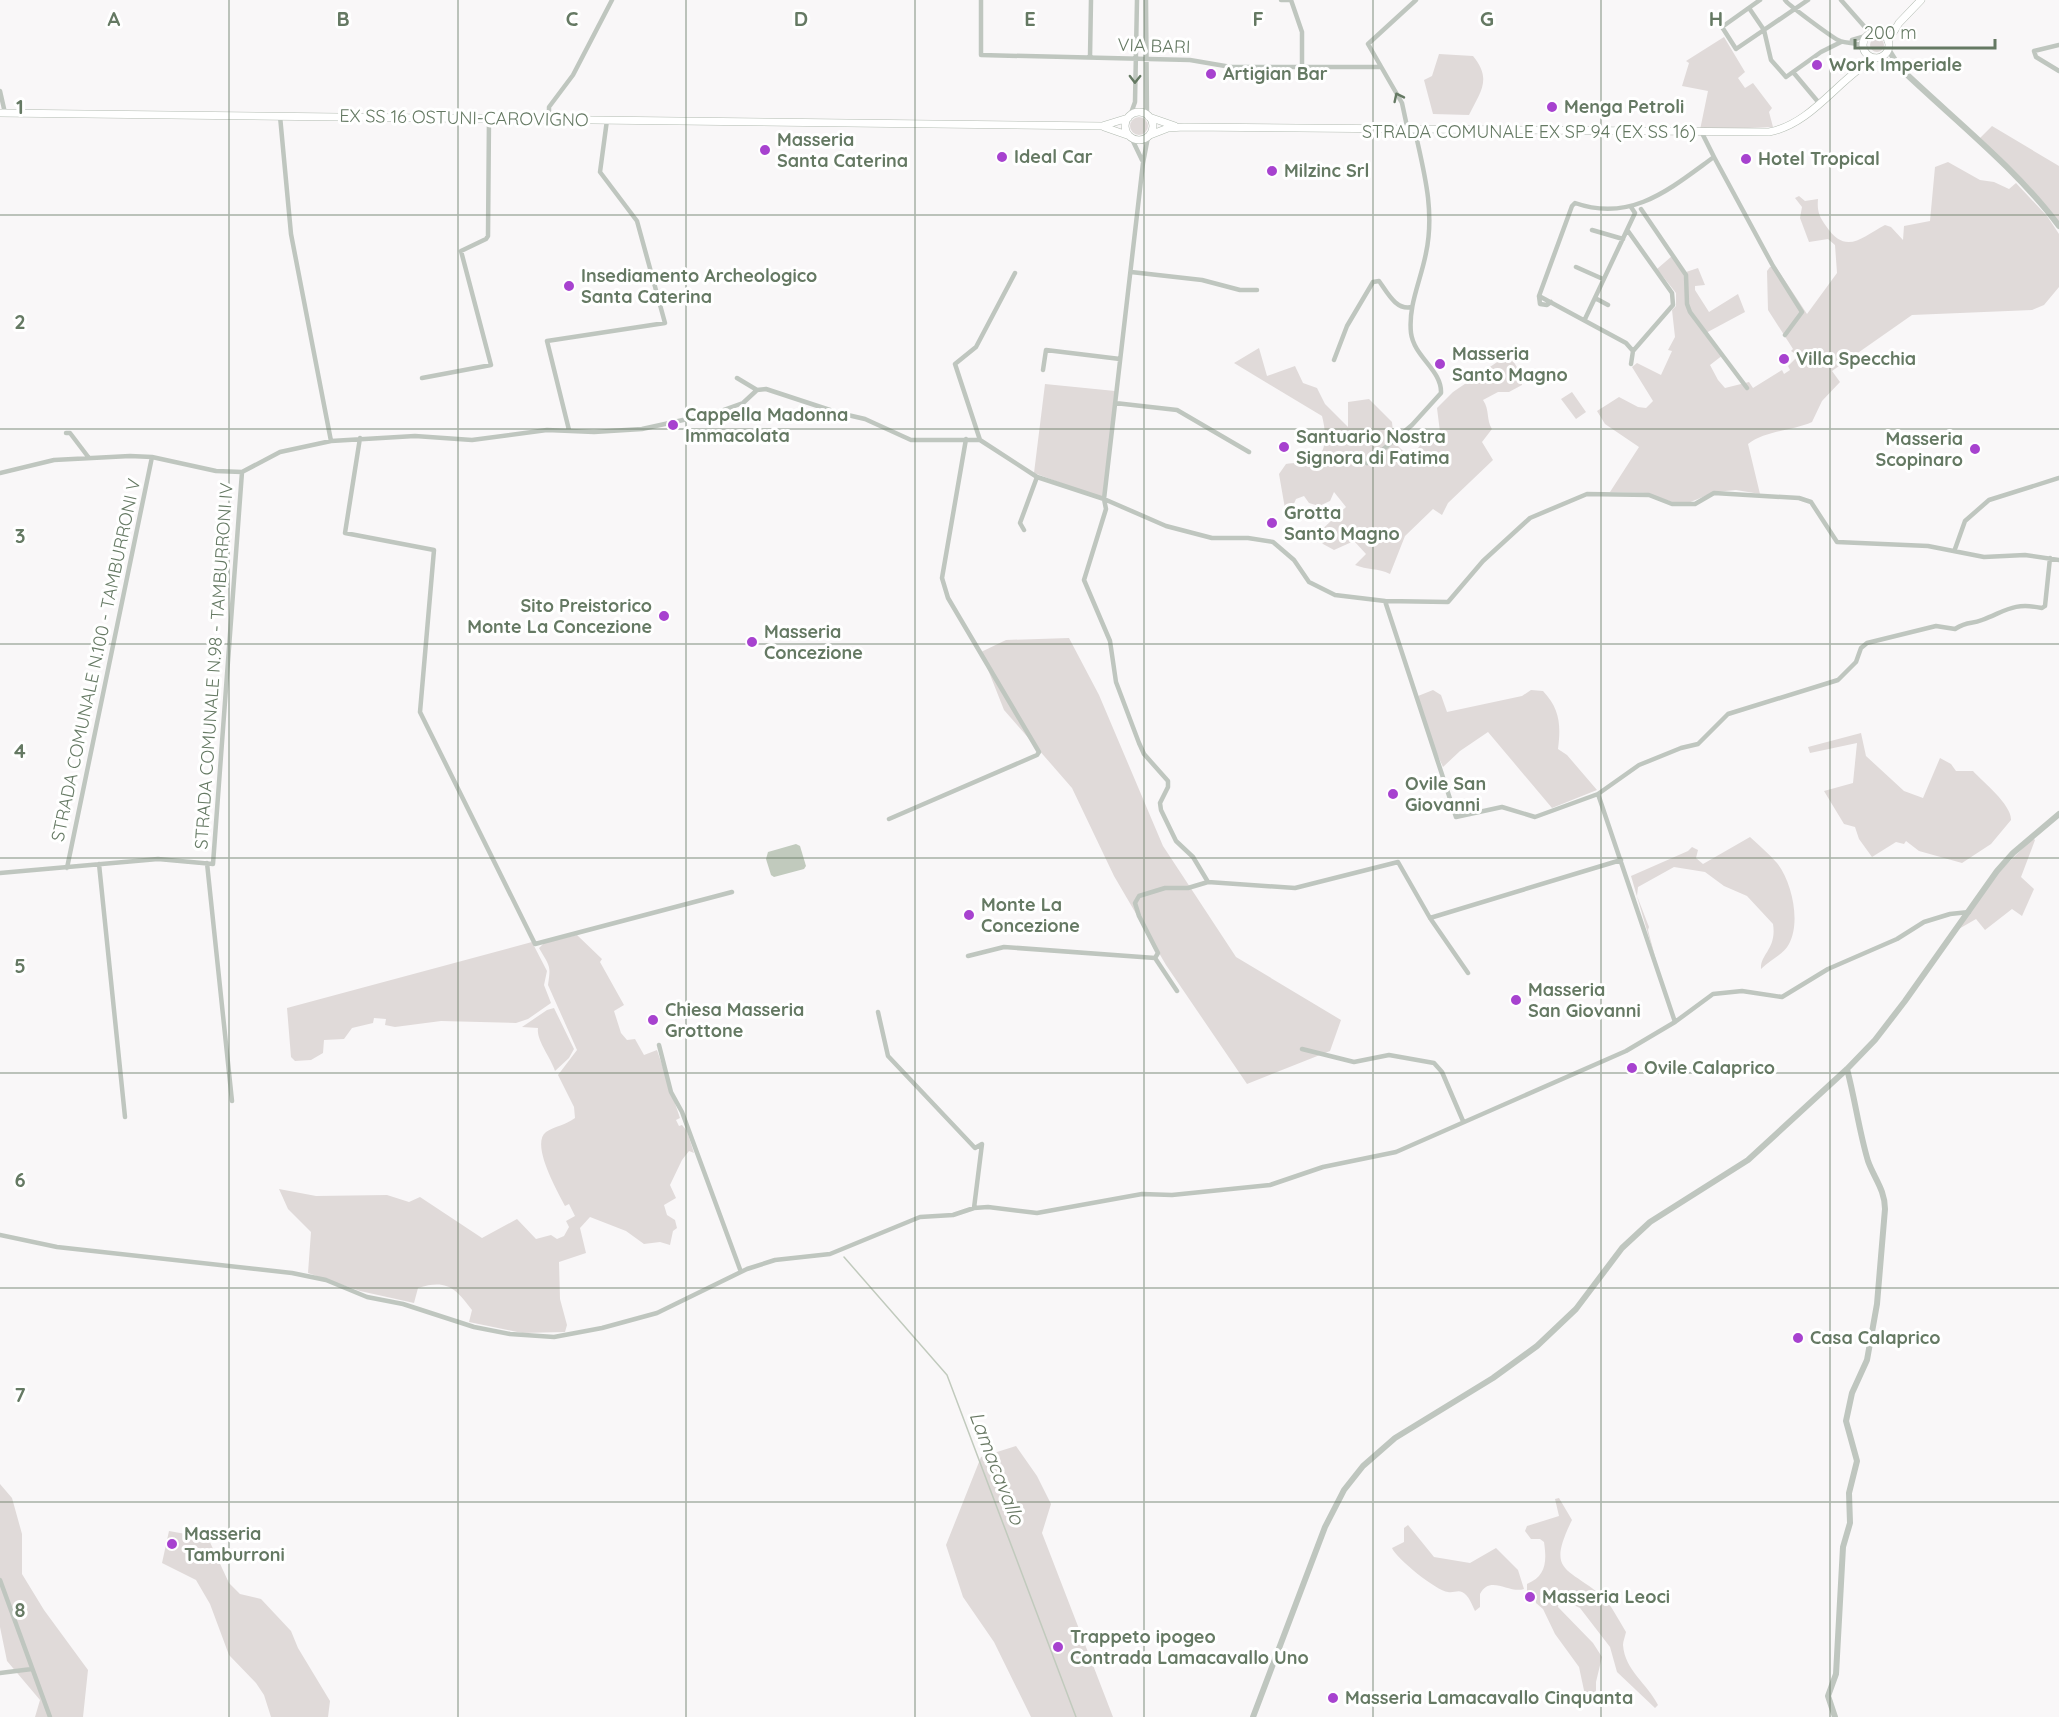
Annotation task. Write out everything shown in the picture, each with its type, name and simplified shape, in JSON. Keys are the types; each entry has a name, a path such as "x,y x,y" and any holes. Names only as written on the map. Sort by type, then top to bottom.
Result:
{"main road":[{"path":"1870,34 1881,33 1899,23 1921,0"},
{"name":"STRADA COMUNALE EX SP 94 (EX SS 16)","path":"1149,136 1168,128 1184,127 1702,133 1779,130 1819,103 1853,72 1877,57 1888,45 1899,23"},
{"path":"1881,33 1888,45"},
{"name":"STRADA COMUNALE EX SP 94 (EX SS 16)","path":"1853,72 1870,34"},
{"path":"1864,48 1877,57"},
{"name":"EX SS 16 OSTUNI-CAROVIGNO","path":"2,113 1102,126"},
{"path":"1138,113 1147,116 1152,123 1149,136 1139,140 1102,126 1138,113"},
{"name":"STRADA COMUNALE EX SP 94 (EX SS 16)","path":"1147,116 1161,123 1184,127"},
{"path":"1129,117 1125,126 1130,137"}],"street":[{"path":"549,119 549,107 573,75 612,0"},
{"name":"VIA BARI","path":"981,0 981,55 1190,60 1231,67 1380,67"},
{"path":"1090,57 1091,0"},
{"path":"1129,117 1135,102 1137,0"},
{"path":"1146,0 1147,116"},
{"path":"1281,0 1291,0 1302,32 1302,67"},
{"path":"1367,463 1412,425 1440,393 1438,379 1417,350 1412,338 1409,316 1427,251 1429,203 1426,172 1402,103 1368,44 1416,0"},
{"path":"1760,0 1722,27 1736,49 1808,0"},
{"path":"1785,0 1794,9 1801,11 1841,42"},
{"path":"1749,8 1764,30 1772,60 1786,77 1821,52 1841,42 1870,34 1841,0"},
{"path":"1847,42 1864,48"},
{"path":"1888,45 1900,68"},
{"path":"2059,45 2034,51 2036,57 2059,71"},
{"path":"1877,57 1900,68 2041,203 2059,226"},
{"path":"1793,72 1819,103"},
{"path":"0,91 2,113"},
{"path":"280,116 291,234 331,441"},
{"path":"422,378 491,364 461,251 488,236 489,117"},
{"path":"569,430 547,341 665,323 637,221 600,172 607,120"},
{"path":"1702,133 1773,266 1802,312 1785,335"},
{"path":"1149,136 1143,163 1120,359 1104,500 1105,518 1085,576 1085,583 1110,641 1116,682 1139,743 1144,754 1168,781 1168,787 1160,803 1161,810 1176,841 1193,857 1208,882"},
{"path":"1130,137 1140,152 1143,163"},
{"path":"1585,319 1635,213 1714,157"},
{"path":"1633,351 1626,344 1596,329 1585,319 1539,296 1575,203 1604,209 1642,206"},
{"path":"1642,206 1686,275 1687,304 1690,312 1747,388"},
{"path":"1631,207 1635,213"},
{"path":"1592,230 1623,238"},
{"path":"1628,231 1672,292 1673,305 1633,351 1630,364"},
{"path":"1576,267 1603,279"},
{"path":"1131,272 1202,280 1240,290 1257,290"},
{"path":"980,440 955,364 976,347 1015,273"},
{"path":"1335,360 1347,326 1373,282 1378,281 1399,306 1404,309 1412,308"},
{"path":"1595,298 1608,304"},
{"path":"1043,370 1046,350 1120,359"},
{"path":"737,378 758,390"},
{"path":"0,472 40,462 89,458 152,457 216,471 242,472 279,452 331,441 415,436 472,440 569,430 594,432 642,429 688,420 743,403 758,390 766,389 838,414 866,419 911,440 980,440 1037,477 1104,500 1166,526 1212,538 1248,538 1273,542 1294,560 1309,582 1335,595 1385,601 1448,602 1483,561 1530,518 1587,494 1649,495 1672,504 1695,504 1714,494 1799,498 1810,502 1837,542 1955,549 1984,557 2025,555 2059,560"},
{"path":"1115,403 1177,410 1250,452"},
{"path":"66,433 70,433 89,458"},
{"path":"360,438 345,533 434,550 420,712 535,944 732,892"},
{"path":"889,819 1037,755 1039,752 948,598 942,578 966,439"},
{"name":"STRADA COMUNALE N.100 - TAMBURRONI V","path":"67,868 152,457"},
{"name":"STRADA COMUNALE N.98 - TAMBURRONI IV","path":"0,873 158,859 213,864 242,472"},
{"path":"1024,530 1020,523 1037,477"},
{"path":"1955,549 1965,521 1989,500 2059,478"},
{"path":"1385,601 1456,817 1502,807 1536,817 1598,794 1638,765 1681,748 1698,744 1728,714 1838,680 1856,662 1861,648 1867,643 1936,626 1955,629 1969,621 1980,621 1996,612 2016,607 2028,605 2042,608 2045,606 2050,558"},
{"path":"1598,794 1675,1022"},
{"path":"1253,1717 1324,1527 1344,1490 1363,1466 1395,1438 1493,1378 1537,1346 1576,1309 1622,1248 1650,1222 1748,1160 1847,1069 1881,1032 2013,853 2059,814"},
{"path":"1430,918 1621,860"},
{"path":"1155,958 1158,953 1138,916 1135,899 1165,888 1200,886 1208,882 1295,888 1398,862 1430,918 1468,973"},
{"path":"207,863 232,1101"},
{"path":"99,864 124,1117"},
{"path":"0,1235 57,1247 292,1273 326,1280 368,1298 403,1304 474,1327 510,1334 554,1337 602,1328 657,1313 741,1272 775,1260 830,1254 920,1217 953,1215 974,1208 988,1207 1037,1213 1142,1194 1172,1195 1270,1185 1323,1167 1396,1152 1626,1051 1675,1022 1713,994 1742,991 1782,997 1828,969 1898,939 1924,922 1950,914 1970,912"},
{"path":"968,956 1004,947 1155,958"},
{"path":"1155,958 1177,991"},
{"path":"878,1012 888,1056 975,1148 982,1144 974,1208"},
{"path":"659,1045 671,1092 682,1112 741,1272"},
{"path":"1302,1049 1343,1061 1354,1062 1389,1055 1434,1063 1442,1072 1463,1121"},
{"path":"1835,1717 1828,1696 1836,1674 1843,1547 1850,1523 1849,1493 1857,1461 1846,1421 1852,1394 1868,1360 1877,1304 1885,1209 1885,1197 1869,1163 1847,1069"},
{"path":"0,1580 50,1717"},
{"path":"0,1674 32,1669"}],"shaded area":[{"path":"1724,37 1745,72 1738,78 1745,88 1753,83 1772,108 1769,112 1773,127 1700,130 1708,91 1682,86 1689,63 1686,61"},
{"path":"1874,38 1880,38 1884,45 1880,52 1874,52 1870,48 1870,42"},
{"path":"1439,54 1473,56 1479,64 1483,85 1469,115 1433,114 1424,80 1432,76"},
{"path":"1135,117 1143,117 1148,122 1146,133 1135,135 1130,130 1130,122"},
{"path":"1992,126 2059,166 2059,224 2030,187 1978,140"},
{"path":"1948,162 1980,180 1994,182 2009,189 2016,183 2047,216 2059,234 2059,287 2044,305 2032,310 1912,315 1832,371 1840,382 1822,401 1812,422 1771,433 1748,444 1760,494 1736,490 1715,492 1688,503 1672,502 1647,493 1610,492 1639,447 1605,424 1597,411 1619,397 1638,407 1646,408 1653,401 1632,367 1637,363 1661,375 1672,351 1668,350 1675,337 1672,310 1676,306 1676,293 1657,269 1672,256 1683,273 1698,268 1705,285 1695,286 1695,290 1709,312 1738,294 1745,312 1704,334 1723,355 1710,365 1725,388 1749,382 1753,388 1782,370 1784,374 1790,370 1788,366 1798,356 1791,351 1793,349 1768,310 1767,271 1770,267 1776,267 1807,314 1837,273 1835,245 1828,239 1809,242 1800,218 1802,207 1795,198 1799,196 1805,201 1818,199 1818,210 1822,219 1833,235 1840,240 1854,241 1885,225 1891,227 1903,240 1904,226 1930,221 1935,167"},
{"path":"1259,348 1267,376 1295,366 1303,383 1317,388 1325,404 1348,427 1348,402 1369,399 1392,422 1394,442 1410,458 1426,438 1428,440 1440,432 1437,408 1453,392 1509,354 1521,374 1522,385 1509,392 1498,392 1483,400 1492,429 1482,442 1493,460 1448,503 1442,515 1433,509 1405,536 1390,574 1355,565 1366,554 1354,541 1334,550 1323,544 1316,535 1346,507 1334,492 1330,501 1319,506 1309,503 1304,496 1296,499 1287,520 1279,474 1286,464 1310,462 1316,459 1325,442 1323,422 1322,416 1234,363"},
{"path":"1045,384 1115,391 1104,499 1034,473"},
{"path":"1572,392 1586,412 1576,419 1561,399"},
{"path":"1069,638 1099,695 1163,846 1236,957 1341,1020 1330,1051 1247,1084 1166,965 1114,876 1072,788 1004,710 981,652 1006,640"},
{"path":"1433,690 1441,695 1447,712 1522,696 1531,690 1543,691 1553,704 1558,718 1558,749 1567,755 1597,790 1552,808 1488,732 1460,751 1443,767 1428,734 1418,696"},
{"path":"1861,733 1866,756 1904,791 1923,798 1940,758 1951,764 1956,771 1973,771 2002,801 2011,820 1991,844 1962,863 1919,851 1906,841 1904,844 1896,842 1872,857 1859,839 1855,827 1844,824 1824,791 1853,783 1857,743 1810,753 1808,747"},
{"path":"1750,837 1777,863 1791,891 1794,925 1789,944 1761,969 1763,959 1773,939 1773,924 1747,896 1724,886 1705,872 1674,867 1638,887 1637,896 1649,927 1658,968 1631,876 1688,851 1692,847 1698,850 1696,858 1703,864"},
{"path":"2033,838 2035,840 2021,877 2034,889 2022,916 2012,909 1985,930 1976,919 1957,930 1997,874"},
{"path":"796,844 800,846 806,866 804,869 774,877 771,875 766,859 768,852"},
{"path":"577,935 602,959 600,962 624,1005 614,1011 621,1033 627,1040 635,1039 644,1055 657,1050 680,1118 676,1120 679,1126 682,1125 687,1131 694,1153 689,1151 682,1160 670,1185 676,1198 664,1205 667,1215 675,1220 677,1228 673,1231 670,1245 660,1242 644,1244 626,1231 590,1217 580,1228 586,1253 559,1262 560,1299 567,1325 565,1332 522,1333 469,1322 472,1310 455,1291 443,1285 418,1288 414,1303 360,1291 308,1273 311,1232 288,1209 279,1189 316,1196 387,1195 409,1202 420,1197 482,1238 517,1219 536,1239 551,1235 557,1239 564,1236 569,1227 566,1221 575,1216 569,1204 565,1206 557,1190 541,1147 542,1138 546,1132 575,1118 574,1107 558,1075 577,1050 548,985 549,966 539,948 544,943"},
{"path":"532,942 547,971 544,985 551,1003 528,1019 516,1023 441,1021 395,1027 385,1025 386,1019 374,1018 373,1023 352,1028 344,1039 324,1040 323,1053 311,1060 295,1061 291,1057 287,1008"},
{"path":"554,1008 574,1049 569,1058 555,1071 539,1038 538,1028 522,1027 547,1010"},
{"path":"1016,1446 1037,1476 1051,1504 1042,1533 1113,1717 1031,1717 994,1642 963,1597 946,1545 981,1457"},
{"path":"0,1484 12,1498 22,1534 22,1574 44,1610 88,1670 83,1717 35,1717 40,1700 7,1661 0,1627"},
{"path":"1559,1498 1572,1520 1561,1550 1564,1567 1602,1596 1612,1608 1626,1632 1623,1645 1628,1662 1658,1705 1655,1708 1617,1672 1610,1647 1580,1608 1563,1600 1559,1602 1558,1607 1593,1643 1602,1657 1596,1682 1596,1696 1590,1698 1585,1695 1579,1667 1555,1634 1543,1609 1536,1603 1535,1593 1527,1594 1527,1584 1542,1572 1545,1556 1544,1542 1540,1539 1531,1539 1525,1531 1527,1526 1559,1516 1555,1499"},
{"path":"1408,1525 1434,1557 1470,1563 1496,1548 1518,1570 1524,1589 1489,1585 1480,1594 1480,1607 1475,1611 1464,1593 1448,1592 1435,1586 1395,1553 1392,1548 1404,1542 1404,1528"},
{"path":"169,1531 208,1538 229,1583 240,1594 261,1599 291,1631 298,1648 330,1701 328,1717 271,1717 264,1695 256,1683 229,1655 210,1604 196,1580 162,1563"}],"waterway":[{"name":"Lamacavallo","path":"844,1257 947,1375 1076,1717"}],"place":[{"name":"Work Imperiale","path":"1817,65"},
{"name":"Artigian Bar","path":"1211,74"},
{"name":"Menga Petroli","path":"1552,107"},
{"name":"Masseria Santa Caterina","path":"765,150"},
{"name":"Ideal Car","path":"1002,157"},
{"name":"Hotel Tropical","path":"1746,159"},
{"name":"Milzinc Srl","path":"1272,171"},
{"name":"Insediamento Archeologico Santa Caterina","path":"569,286"},
{"name":"Villa Specchia","path":"1784,359"},
{"name":"Masseria Santo Magno","path":"1440,364"},
{"name":"Cappella Madonna Immacolata","path":"673,425"},
{"name":"Santuario Nostra Signora di Fatima","path":"1284,447"},
{"name":"Masseria Scopinaro","path":"1975,449"},
{"name":"Grotta Santo Magno","path":"1272,523"},
{"name":"Sito Preistorico Monte La Concezione","path":"664,616"},
{"name":"Masseria Concezione","path":"752,642"},
{"name":"Ovile San Giovanni","path":"1393,794"},
{"name":"Monte La Concezione","path":"969,915"},
{"name":"Masseria San Giovanni","path":"1516,1000"},
{"name":"Chiesa Masseria Grottone","path":"653,1020"},
{"name":"Ovile Calaprico","path":"1632,1068"},
{"name":"Casa Calaprico","path":"1798,1338"},
{"name":"Masseria Tamburroni","path":"172,1544"},
{"name":"Masseria Leoci","path":"1530,1597"},
{"name":"Trappeto ipogeo Contrada Lamacavallo Uno","path":"1058,1647"},
{"name":"Masseria Lamacavallo Cinquanta","path":"1333,1698"}]}
